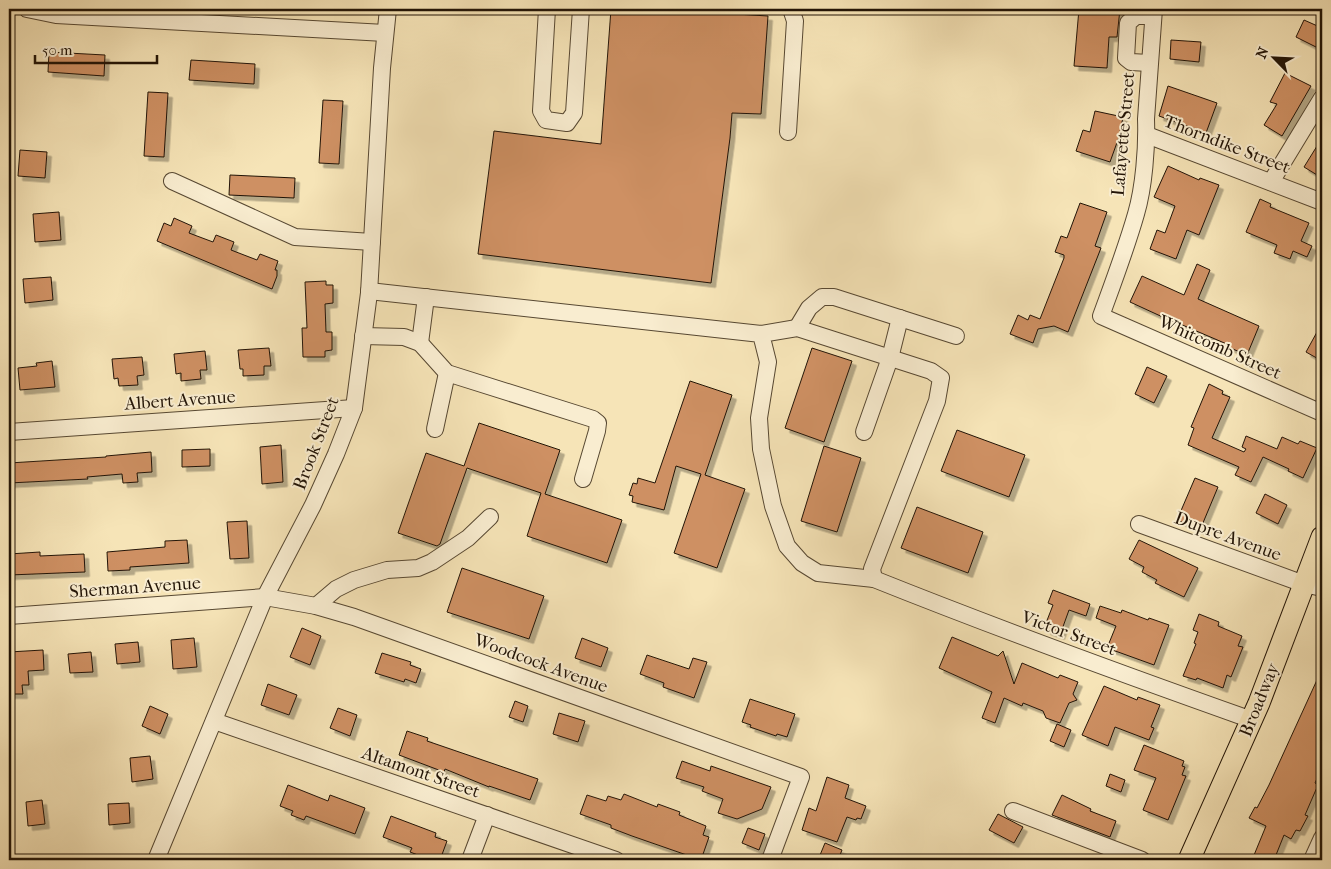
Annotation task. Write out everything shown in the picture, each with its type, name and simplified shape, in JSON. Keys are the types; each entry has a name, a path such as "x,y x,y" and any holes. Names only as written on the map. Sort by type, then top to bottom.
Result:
{"main road":[{"name":"Broadway","path":"1189,860 1316,582 1322,537"}],"street":[{"path":"27,9 56,15 385,33"},
{"name":"Brook Street","path":"156,860 265,597 313,505 354,408 369,291 382,68 388,9"},
{"path":"547,9 541,111 546,120 567,123 574,113 582,9"},
{"path":"788,132 795,21 791,9"},
{"path":"1149,63 1131,62 1126,58 1128,23 1136,16 1154,12"},
{"name":"Lafayette Street","path":"1101,316 1136,213 1143,172 1154,12"},
{"path":"1271,182 1322,98"},
{"name":"Thorndike Street","path":"1146,135 1322,202"},
{"path":"172,181 295,237 372,242"},
{"path":"369,291 761,334 797,328 932,371 941,378 936,401 872,568 874,579"},
{"path":"420,343 426,297"},
{"path":"797,328 809,308 822,297 834,297 956,336"},
{"name":"Whitcomb Street","path":"1101,316 1322,413"},
{"path":"864,432 890,358 900,318"},
{"name":"Victor Street","path":"761,334 768,362 759,418 761,449 773,506 787,546 802,564 818,573 874,579 1043,645 1252,720"},
{"path":"364,336 404,337 420,343 447,373 593,419 598,423 597,431 583,479"},
{"path":"435,429 447,373"},
{"name":"Albert Avenue","path":"9,432 354,408"},
{"path":"316,606 336,589 354,580 387,570 418,568 432,562 468,538 490,517"},
{"name":"Dupre Avenue","path":"1139,524 1316,582"},
{"name":"Woodcock Avenue","path":"265,597 316,606 354,618 801,777 770,860"},
{"name":"Sherman Avenue","path":"9,616 265,597"},
{"name":"Altamont Street","path":"214,721 616,860"},
{"path":"1013,811 1142,860"},
{"path":"470,860 486,815"},
{"path":"1312,860 1322,838"}],"building":[{"path":"611,9 656,9 768,16 761,114 732,113 711,283 478,254 494,131 601,144"},
{"path":"1079,9 1120,9 1117,37 1109,37 1107,68 1074,66"},
{"path":"1304,20 1322,28 1322,50 1296,37"},
{"path":"1171,40 1201,42 1199,62 1170,59"},
{"path":"49,52 105,55 104,76 48,72"},
{"path":"191,60 255,64 254,84 189,80"},
{"path":"1285,73 1311,86 1282,136 1264,125 1277,104 1270,102"},
{"path":"1168,86 1217,103 1206,133 1159,116"},
{"path":"148,92 168,93 164,157 144,156"},
{"path":"323,100 343,101 339,164 319,163"},
{"path":"1095,111 1123,117 1119,137 1110,162 1076,151 1083,130 1090,132"},
{"path":"1322,138 1322,178 1304,167"},
{"path":"20,150 47,152 45,178 18,176"},
{"path":"1168,166 1199,180 1200,178 1219,185 1199,235 1187,230 1176,259 1150,249 1157,230 1165,233 1175,206 1154,197"},
{"path":"230,175 295,178 294,198 229,195"},
{"path":"1260,199 1271,204 1270,207 1309,223 1301,241 1312,246 1307,257 1293,251 1290,259 1274,253 1277,245 1246,232"},
{"path":"1080,203 1107,212 1095,246 1101,248 1068,332 1054,326 1038,329 1033,343 1010,334 1018,315 1028,320 1030,315 1040,319 1064,258 1064,255 1055,252 1061,236 1067,238"},
{"path":"59,212 61,240 35,242 33,214"},
{"path":"174,218 192,226 189,233 213,242 216,235 234,242 231,250 257,260 260,254 278,261 275,270 277,270 277,276 272,289 157,241 164,223 171,226"},
{"path":"1197,264 1210,270 1198,299 1259,326 1247,355 1228,347 1229,345 1130,302 1142,276 1184,295"},
{"path":"51,277 53,300 25,303 23,279"},
{"path":"326,281 326,285 333,285 333,303 325,304 326,332 332,332 332,350 325,351 325,357 303,357 302,328 307,328 305,282"},
{"path":"1322,323 1322,361 1306,352"},
{"path":"269,348 271,366 264,366 264,375 243,376 243,369 240,369 238,350"},
{"path":"812,348 852,361 824,442 785,428"},
{"path":"205,351 207,370 200,370 201,379 181,381 181,373 176,374 174,354"},
{"path":"142,357 144,375 137,376 138,385 119,386 118,378 114,379 112,359"},
{"path":"52,361 55,387 20,390 18,368 37,366 36,363"},
{"path":"1147,367 1167,376 1154,403 1135,394"},
{"path":"690,381 732,395 705,475 745,489 717,568 674,553 701,474 676,466 664,510 632,502 633,496 629,495 633,483 637,484 638,478 655,483"},
{"path":"1209,384 1223,391 1222,394 1230,397 1212,438 1244,452 1246,449 1242,447 1246,436 1277,449 1282,437 1298,444 1300,441 1317,448 1303,478 1263,457 1251,482 1235,475 1239,467 1188,445 1194,428 1191,427"},
{"path":"479,423 560,450 545,494 622,520 607,563 527,536 541,493 467,468 440,544 437,546 398,533 426,453 464,466"},
{"path":"957,430 1025,455 1009,497 941,471"},
{"path":"281,445 283,482 262,484 260,447"},
{"path":"824,446 861,458 837,532 801,521"},
{"path":"210,449 210,466 182,467 182,450"},
{"path":"151,452 152,472 137,473 138,482 123,483 122,474 87,477 88,479 9,483 9,463 106,457"},
{"path":"1195,478 1218,487 1200,530 1177,520"},
{"path":"1265,494 1287,505 1278,524 1256,513"},
{"path":"917,507 983,532 968,573 901,548"},
{"path":"247,521 249,558 230,559 227,522"},
{"path":"187,540 189,563 130,567 130,570 108,571 107,552 165,547 165,541"},
{"path":"1139,540 1198,568 1184,597 1155,583 1157,580 1142,572 1144,567 1129,559"},
{"path":"40,552 40,556 84,554 85,572 9,575 9,554"},
{"path":"462,568 544,596 529,639 447,612"},
{"path":"1053,590 1090,604 1086,616 1069,610 1060,635 1046,630 1049,624 1046,623 1053,605 1048,603"},
{"path":"1100,606 1121,613 1122,610 1148,620 1149,618 1169,625 1154,665 1107,648 1116,626 1096,618"},
{"path":"1199,614 1219,622 1218,626 1242,636 1238,646 1243,647 1231,677 1227,675 1223,688 1197,678 1196,680 1183,676 1196,644 1194,643 1198,632 1193,630"},
{"path":"302,628 321,636 310,665 290,657"},
{"path":"952,637 998,656 1003,651 1014,684 1022,663 1058,678 1060,675 1078,682 1073,694 1077,700 1069,703 1060,723 1046,718 1043,711 1023,703 1022,706 1004,698 995,723 982,718 992,692 939,668"},
{"path":"194,638 197,667 173,669 171,640"},
{"path":"582,638 608,648 601,667 575,658"},
{"path":"138,642 140,662 117,664 115,644"},
{"path":"43,650 44,670 28,671 29,685 22,685 23,694 9,694 9,652"},
{"path":"91,652 93,672 70,673 68,654"},
{"path":"382,653 411,662 410,665 421,669 416,683 405,679 404,682 375,673"},
{"path":"647,655 689,669 693,658 707,662 694,698 663,687 664,683 640,674"},
{"path":"1322,669 1322,767 1315,783 1318,785 1305,815 1308,816 1300,831 1296,830 1291,839 1284,835 1274,860 1252,860 1266,826 1249,818 1255,807 1257,808 1269,785"},
{"path":"268,684 297,695 289,715 261,705"},
{"path":"1104,686 1137,700 1138,697 1160,705 1151,727 1154,728 1149,740 1115,727 1108,746 1082,735"},
{"path":"750,699 795,714 787,737 777,734 776,736 750,727 751,725 742,722"},
{"path":"515,701 528,706 523,722 509,717"},
{"path":"150,706 168,714 160,734 142,726"},
{"path":"338,708 357,715 350,736 330,728"},
{"path":"559,713 585,721 578,742 553,734"},
{"path":"1057,724 1071,730 1064,747 1050,741"},
{"path":"407,731 428,738 427,741 538,779 530,800 489,787 445,769 444,772 399,755"},
{"path":"1144,745 1184,761 1182,766 1185,767 1182,775 1186,776 1168,820 1143,810 1156,778 1134,770"},
{"path":"150,756 153,779 132,782 130,758"},
{"path":"682,761 710,771 711,766 771,787 762,809 737,819 718,813 723,799 702,791 704,787 676,778"},
{"path":"1110,774 1125,780 1121,792 1106,786"},
{"path":"827,777 849,785 845,798 866,806 861,819 857,818 856,820 847,817 837,842 802,830 809,808 816,811"},
{"path":"288,785 328,801 330,795 365,808 355,834 306,816 304,820 291,815 293,811 280,806"},
{"path":"624,794 657,807 658,804 680,812 679,815 706,826 703,835 709,837 701,860 632,836 611,828 611,825 580,814 587,795 606,801 608,796 621,800"},
{"path":"1062,795 1091,809 1090,811 1116,821 1110,837 1052,815"},
{"path":"42,800 45,824 28,826 26,802"},
{"path":"129,803 130,823 109,825 108,804"},
{"path":"998,814 1023,827 1014,843 989,830"},
{"path":"391,816 436,833 435,837 447,841 440,860 431,860 410,852 412,848 383,837"},
{"path":"748,828 765,834 759,850 742,843"},
{"path":"825,843 842,850 838,860 818,860"}]}
